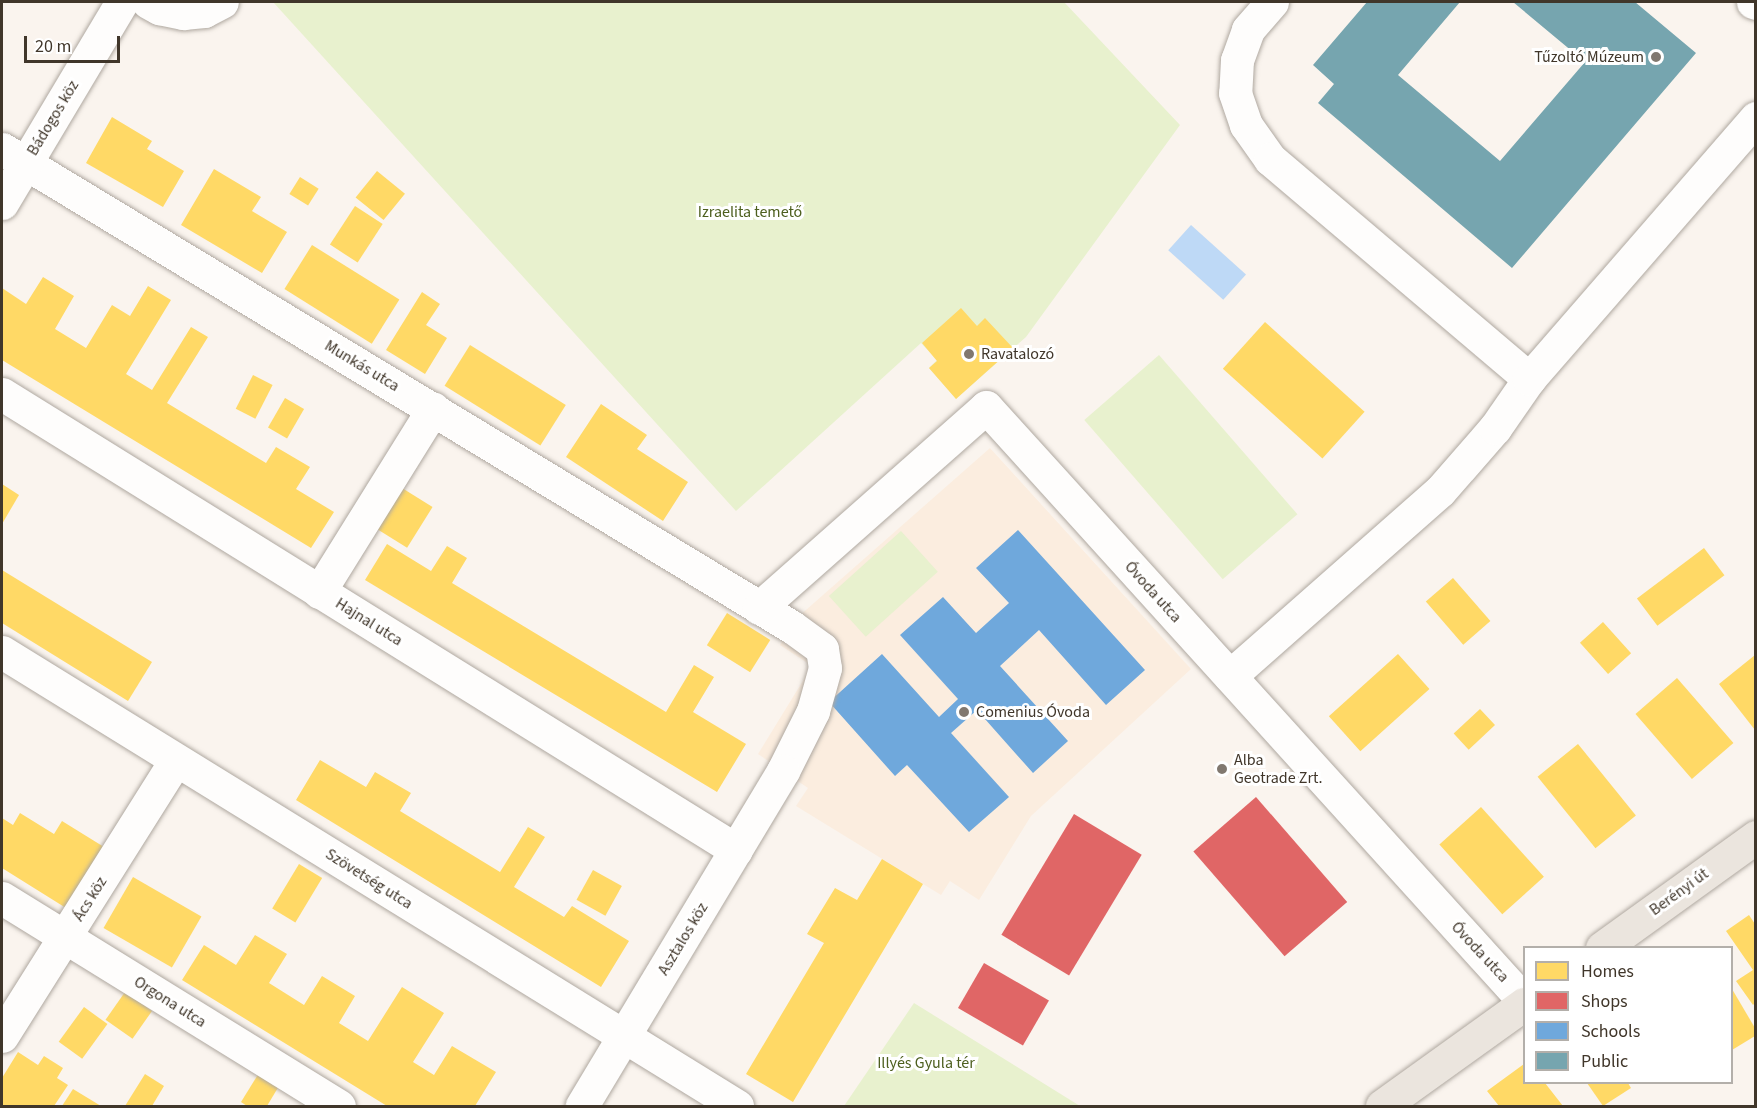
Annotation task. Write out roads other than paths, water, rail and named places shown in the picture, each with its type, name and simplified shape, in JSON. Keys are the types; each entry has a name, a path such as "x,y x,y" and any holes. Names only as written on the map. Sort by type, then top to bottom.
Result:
{"main road":[{"name":"Berényi út","path":"1605,946 1755,837"},
{"path":"1382,1107 1523,1003"}],"street":[{"name":"Bádogos köz","path":"2,203 14,157 122,2"},
{"path":"148,2 159,8 183,13 213,6"},
{"path":"1272,2 1248,30 1237,60 1235,93 1245,125 1270,159 1529,379"},
{"path":"1230,676 1440,491 1495,428 1529,379 1755,118"},
{"name":"Munkás utca","path":"14,157 792,627"},
{"name":"Hajnal utca","path":"2,394 736,850"},
{"name":"Óvoda utca","path":"759,608 986,408 1523,1001"},
{"path":"319,592 433,409"},
{"name":"Asztalos köz","path":"582,1107 783,771 813,711 825,668 822,649 792,627"},
{"name":"Szövetség utca","path":"2,652 737,1107"},
{"name":"Ács köz","path":"2,1036 66,938 176,760"},
{"name":"Orgona utca","path":"2,898 339,1107"}],"water":[{"path":"1191,225 1246,275 1223,300 1168,250"}],"place":[{"name":"Tűzoltó Múzeum","path":"1656,57"},
{"name":"Ravatalozó","path":"969,354"},
{"name":"Comenius Óvoda","path":"964,712"},
{"name":"Alba Geotrade Zrt.","path":"1222,769"}],"park label":[{"name":"Izraelita temető","path":"750,212"},
{"name":"Illyés Gyula tér","path":"926,1063"}]}
